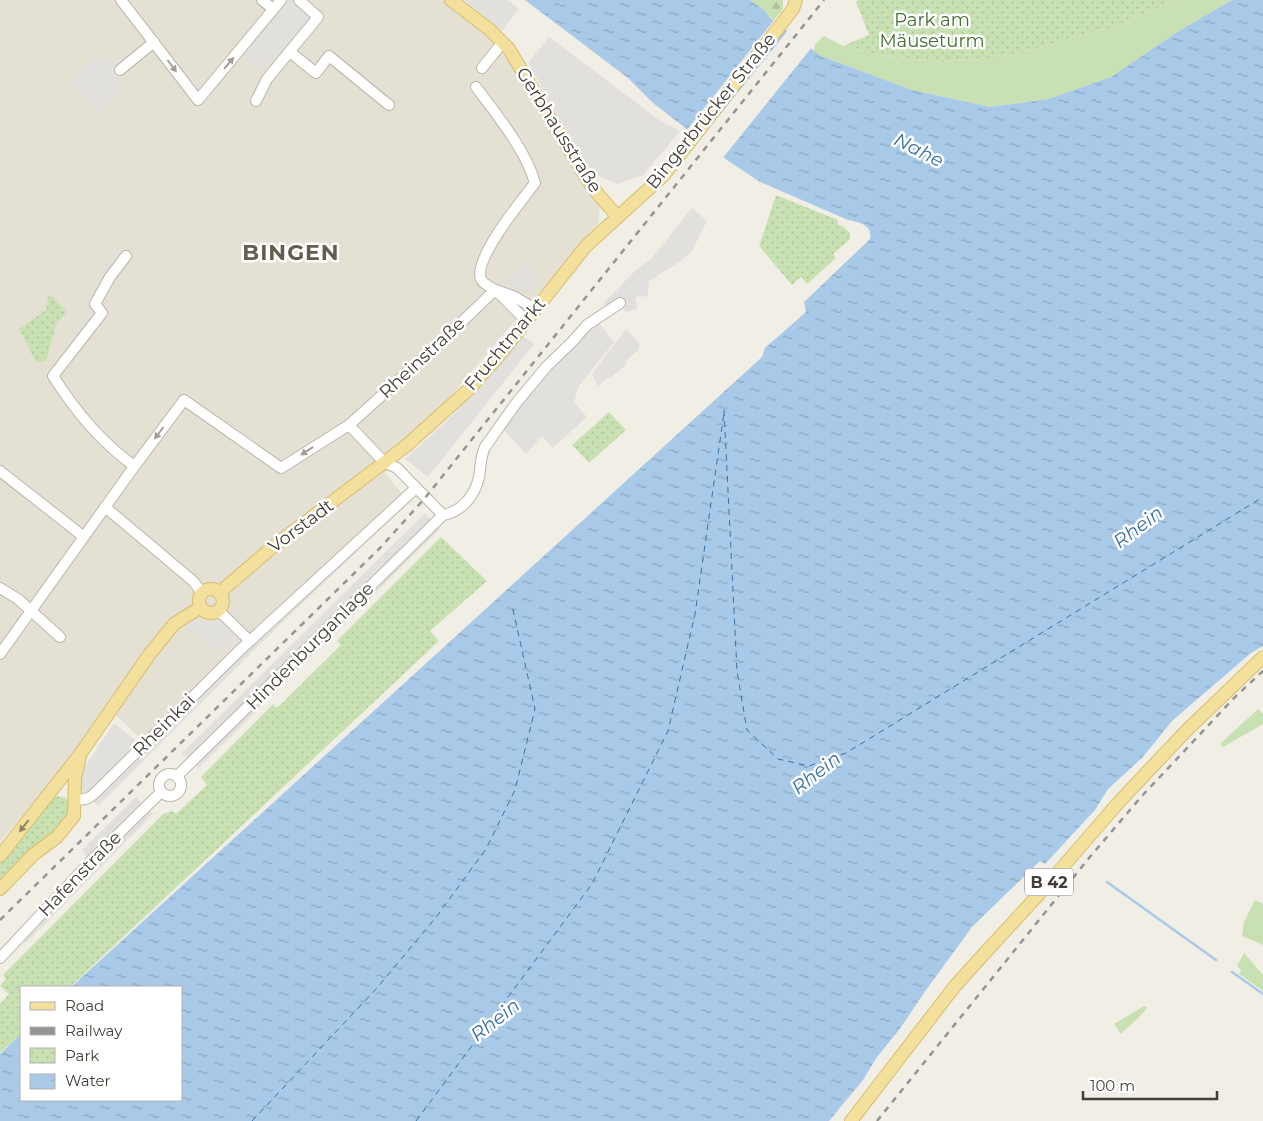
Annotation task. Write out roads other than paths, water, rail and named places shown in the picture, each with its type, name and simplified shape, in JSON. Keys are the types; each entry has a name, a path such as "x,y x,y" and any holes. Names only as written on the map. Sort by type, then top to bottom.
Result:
{"main road":[{"name":"Gerbhausstraße","path":"450,0 503,42 541,100 585,176 618,216"},
{"name":"Bingerbrücker Straße","path":"618,216 658,181 785,20 794,7 796,0"},
{"name":"Fruchtmarkt","path":"384,462 422,433 460,398 497,358 586,246 618,216"},
{"name":"Vorstadt","path":"220,593 241,573 384,462"},
{"path":"213,589 220,593 222,600 218,610 208,612 201,607 199,601 202,593 213,589"},
{"path":"0,856 81,753 149,655 174,624 201,607"},
{"name":"B 42","path":"851,1121 950,993 983,955 1119,802 1173,745 1263,657"},
{"path":"0,889 34,854 57,837 68,826 74,816 75,778 81,753"},
{"path":"48,795 58,789 66,790 75,799"}],"street":[{"path":"121,0 198,100 281,0"},
{"path":"262,0 273,9"},
{"path":"256,101 267,79 318,17 299,0"},
{"path":"120,70 154,42"},
{"path":"482,68 503,42"},
{"path":"290,52 316,73 330,56 389,105"},
{"path":"476,86 499,117 527,162 535,183 513,210 486,252 480,266 481,279 484,283 495,290 527,321"},
{"path":"0,654 134,466 116,453 92,431 69,402 53,376 102,313 95,304 110,277 126,256"},
{"path":"495,290 515,297 535,310"},
{"name":"Rheinstraße","path":"134,466 184,400 281,468 349,425 495,290"},
{"name":"Hindenburganlage","path":"177,776 443,515 452,513 460,508 471,495 478,479 481,454 485,447 531,384 587,325 620,303"},
{"path":"349,425 384,462 397,468 443,515"},
{"path":"0,471 84,537"},
{"name":"Rheinkai","path":"75,799 88,799 96,792 250,641 416,488"},
{"path":"105,507 193,581 202,593"},
{"path":"0,588 21,602 60,637"},
{"path":"218,610 250,641"},
{"name":"Hafenstraße","path":"0,958 91,861 161,792 159,785 161,778 171,774 177,776"},
{"path":"161,792 171,796 177,794 182,785 177,776"}],"water":[{"path":"525,0 750,0 764,10 770,18 821,56 912,90 990,107 1048,99 1111,77 1177,32 1232,0 1263,0 1263,646 1251,653 1172,721 1142,758 1108,789 1095,810 1045,864 1040,861 972,927 899,1030 877,1057 863,1080 829,1121 0,1121 0,1054 20,1035 20,1101 182,1101 182,986 72,986 762,357 765,348 806,312 804,302 870,239 869,230 864,225 760,182 727,160 653,103 628,78"}],"waterway":[{"path":"1107,882 1216,960"},
{"path":"1232,972 1263,994"}],"railway":[{"path":"0,920 381,547 425,498 824,0"},
{"path":"877,1121 1089,858 1141,797 1234,698 1263,671"}],"district":[{"name":"BINGEN","path":"291,252"}],"park label":[{"name":"Park am Mäuseturm","path":"932,30"}],"water label":[{"name":"Nahe","path":"919,150"},
{"name":"Rhein","path":"1138,527"},
{"name":"Rhein","path":"816,773"},
{"name":"Rhein","path":"495,1020"}]}
